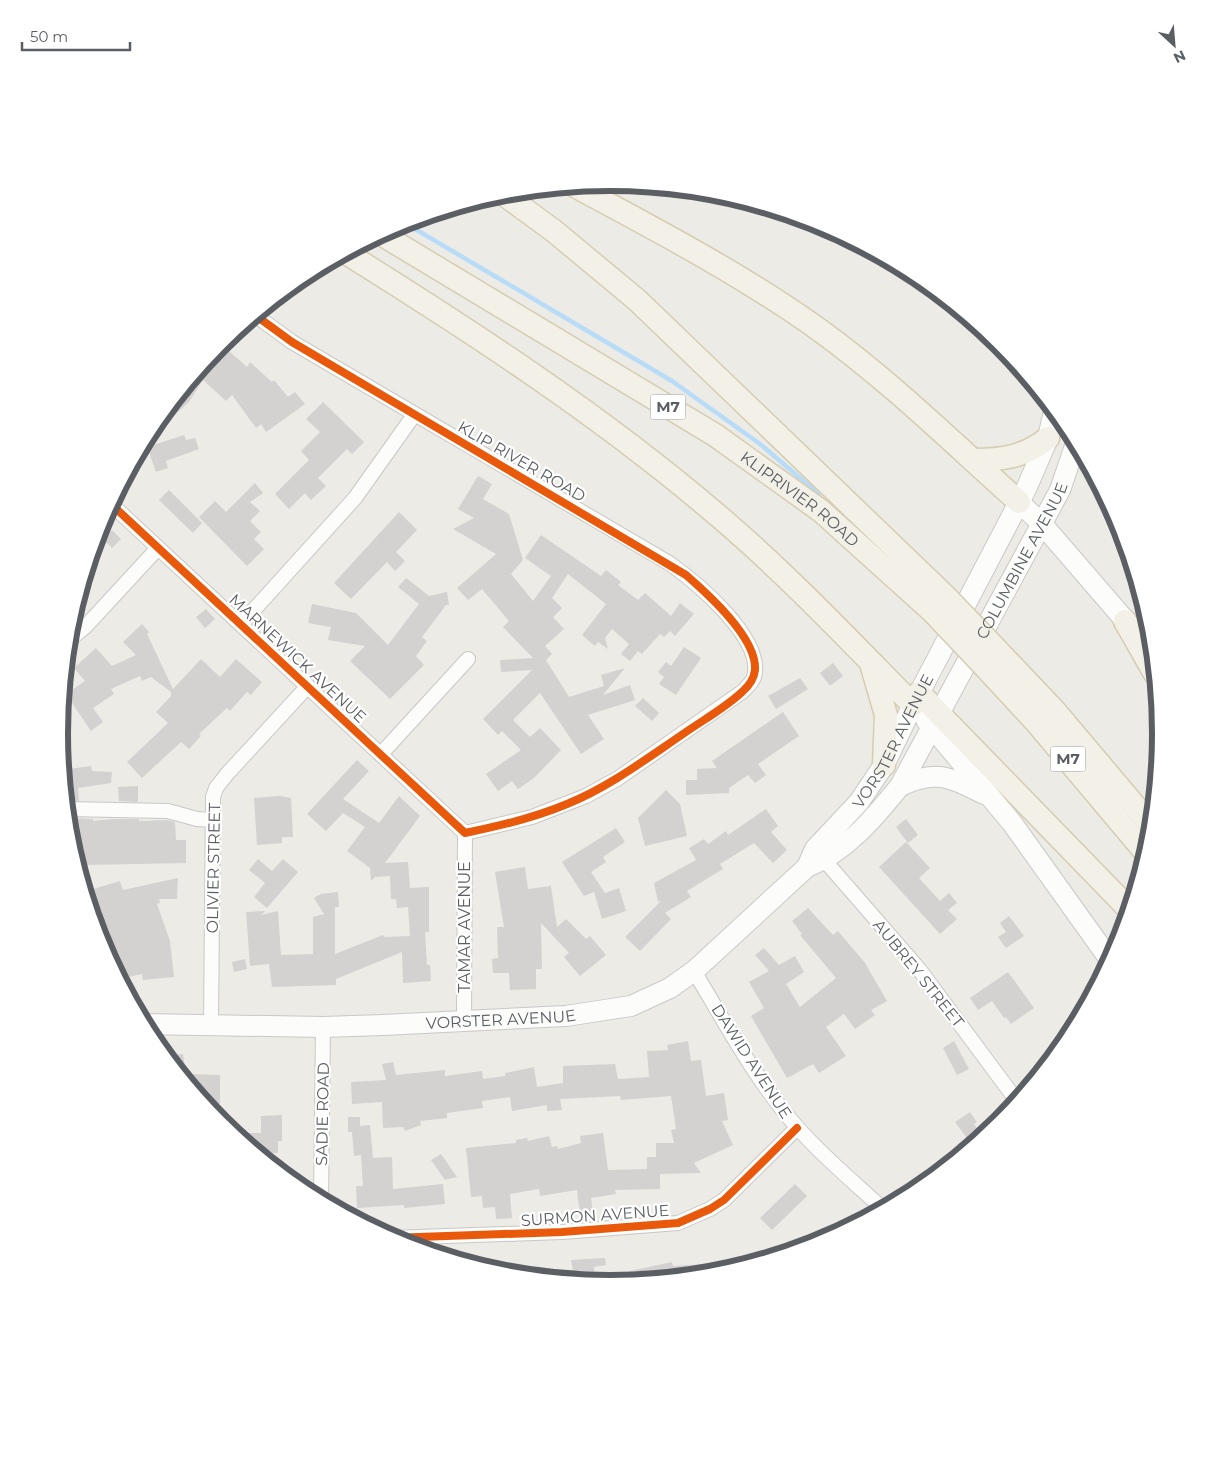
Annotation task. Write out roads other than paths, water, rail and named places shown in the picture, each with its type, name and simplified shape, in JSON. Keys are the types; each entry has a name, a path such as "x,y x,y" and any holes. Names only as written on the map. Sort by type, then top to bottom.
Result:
{"main road":[{"path":"587,192 697,251 820,330 886,384 973,460 1042,524 1143,641"},
{"name":"KLIPRIVIER ROAD","path":"511,201 554,231 637,300 992,659 1054,710 1145,818"},
{"name":"KLIPRIVIER ROAD","path":"389,239 715,435 821,511 938,603"},
{"path":"352,257 497,350 639,451 758,550 870,661 916,699 1124,904"},
{"name":"COLUMBINE AVENUE","path":"966,605 1019,502 1048,438 1052,421"},
{"path":"973,460 1016,456 1040,445 1048,438"},
{"name":"COLUMBINE AVENUE","path":"975,647 1060,490 1073,452"},
{"name":"VORSTER AVENUE","path":"152,1024 323,1027 566,1016 630,1006 670,988 694,971 816,859 884,765 916,699 966,605"},
{"path":"1125,621 1146,658"},
{"name":"VORSTER AVENUE","path":"816,859 856,834 900,786 937,721 975,647"},
{"name":"KLIPRIVIER ROAD","path":"992,659 1036,722 1140,845"},
{"path":"870,661 886,716 884,765"},
{"path":"937,721 1105,953"},
{"path":"900,786 927,776 946,776 992,798"}],"street":[{"name":"KLIP RIVER ROAD","path":"260,320 292,342 414,415 669,563 706,594 745,638 754,655 754,678 742,692 617,779 586,796 532,817 465,833"},
{"path":"242,623 355,498 414,415"},
{"name":"MARNEWICK AVENUE","path":"116,509 242,623 465,833"},
{"path":"77,635 158,548"},
{"path":"381,754 468,659"},
{"name":"OLIVIER STREET","path":"211,1025 213,797 221,781 308,686"},
{"path":"73,809 168,811 197,819 212,820"},
{"name":"TAMAR AVENUE","path":"464,1021 465,833"},
{"name":"AUBREY STREET","path":"816,859 919,969 1013,1095"},
{"name":"DAWID AVENUE","path":"694,971 758,1075 797,1128 877,1204"},
{"name":"SADIE ROAD","path":"321,1192 323,1027"},
{"name":"SURMON AVENUE","path":"410,1237 562,1232 678,1223 710,1210 724,1200 797,1128"}],"waterway":[{"path":"414,228 672,381 760,444 819,494"}]}
